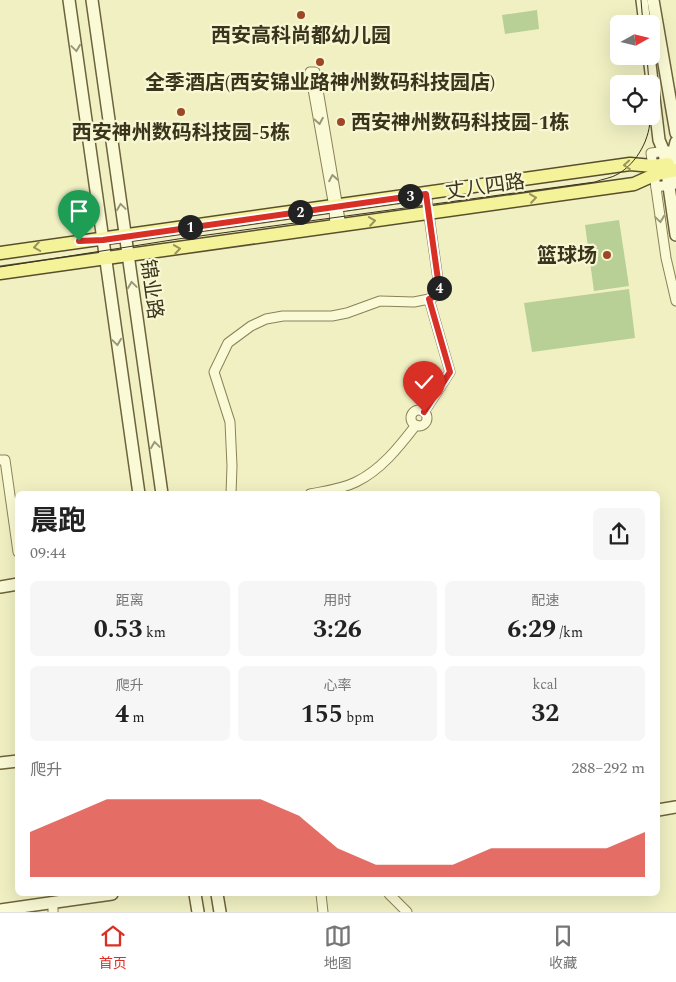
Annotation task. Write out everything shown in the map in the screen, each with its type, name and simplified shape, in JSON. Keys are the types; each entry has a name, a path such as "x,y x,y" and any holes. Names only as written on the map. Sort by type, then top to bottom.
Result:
{"main road":[{"name":"锦业路","path":"69,0 139,491"},
{"name":"锦业路","path":"92,0 162,491"},
{"path":"642,0 644,15"},
{"path":"653,0 676,133"},
{"path":"650,65 658,140 673,165 676,235"},
{"name":"丈八四路","path":"0,253 79,241 103,240 630,164 653,170"},
{"name":"丈八四路","path":"0,273 634,184 653,170 673,165"},
{"path":"0,587 15,584"},
{"path":"0,763 15,761"},
{"path":"660,810 676,807"},
{"path":"660,817 676,815"},
{"path":"0,910 99,896"},
{"path":"195,896 198,912"},
{"path":"217,896 220,912"},
{"path":"0,902 55,903"}],"street":[{"path":"336,206 310,72 315,72 336,206 338,226"},
{"path":"673,165 653,170 666,258 676,301"},
{"path":"231,491 230,422 214,372 228,343 251,326 266,318 332,316 380,302 414,302 429,299 440,294 426,194"},
{"path":"323,491 356,482 373,471 392,454 416,425 411,419 412,414 416,411 424,412 450,372 429,299"},
{"path":"0,460 5,460 15,531"},
{"path":"321,896 324,912"},
{"path":"391,896 407,912"}],"green space":[{"path":"537,10 539,29 505,34 502,15"},
{"name":"篮球场","path":"619,220 629,286 594,291 585,225"},
{"path":"629,289 635,338 532,352 524,303"}],"tram line":[{"path":"641,0 642,15"},
{"path":"648,65 648,75"},
{"path":"0,267 178,239 595,182 616,175 637,157 642,149 650,125"}],"place":[{"name":"西安高科尚都幼儿园","path":"301,15"},
{"name":"全季酒店(西安锦业路神州数码科技园店)","path":"320,62"},
{"name":"西安神州数码科技园-5栋","path":"181,112"},
{"name":"西安神州数码科技园-1栋","path":"341,122"},
{"name":"篮球场","path":"607,255"}],"route":[{"path":"79,241 103,240 426,194 440,294 429,299 450,372 424,412"}]}
